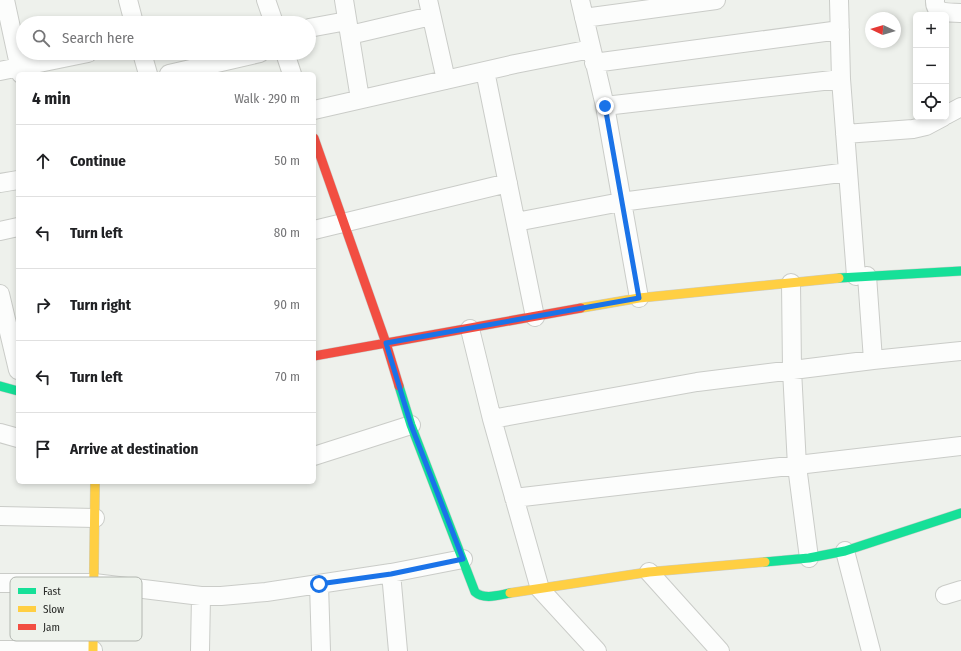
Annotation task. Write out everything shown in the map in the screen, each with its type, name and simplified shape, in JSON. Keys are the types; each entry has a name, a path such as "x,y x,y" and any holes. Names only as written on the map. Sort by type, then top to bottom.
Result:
{"street":[{"path":"5,0 16,52"},
{"path":"128,0 132,16"},
{"path":"266,0 272,16"},
{"path":"344,0 360,99"},
{"path":"580,0 605,106 639,298"},
{"path":"584,18 716,0"},
{"path":"839,0 841,79 848,172 873,360"},
{"path":"935,0 935,5 941,12 961,13"},
{"path":"316,28 348,28 429,8 446,80"},
{"path":"316,110 485,71 593,56 840,30"},
{"path":"18,60 20,71"},
{"path":"0,71 20,71 62,60"},
{"path":"144,60 147,72"},
{"path":"178,72 230,60"},
{"path":"287,60 291,72"},
{"path":"485,71 535,317"},
{"path":"605,106 841,79"},
{"path":"949,113 961,107"},
{"path":"845,134 913,129 926,126 937,120"},
{"path":"316,144 386,343 411,425 475,592 478,595 482,597 490,596 649,572 809,558 845,551 961,513"},
{"path":"516,222 621,202 848,172"},
{"path":"0,183 16,180"},
{"path":"316,230 508,183"},
{"path":"0,232 16,228"},
{"path":"316,356 639,298 862,276 961,271"},
{"path":"791,282 792,370 797,466 809,558"},
{"path":"7,302 16,358"},
{"path":"470,329 492,420 540,588 597,651"},
{"path":"492,420 697,382 873,360 961,351"},
{"path":"0,386 16,390"},
{"path":"316,455 411,425"},
{"path":"0,433 16,437"},
{"path":"514,498 961,446"},
{"path":"94,577 95,484"},
{"path":"0,516 95,518"},
{"path":"845,551 871,651"},
{"path":"142,589 202,596 266,592 391,574 463,559"},
{"path":"649,572 720,651"},
{"path":"391,574 398,651"},
{"path":"0,582 10,582"},
{"path":"319,584 321,651"},
{"path":"200,651 202,596"},
{"path":"0,650 93,651 93,641"}],"traffic: fast":[{"path":"839,278 961,271"},
{"path":"0,386 16,390"},
{"path":"399,386 411,425 475,592 483,596 496,596 510,593"},
{"path":"765,562 809,558 845,551 961,513"}],"traffic: slow":[{"path":"581,308 639,298 839,278"},
{"path":"94,577 95,484"},
{"path":"510,593 649,572 765,562"},
{"path":"93,641 93,651"}],"traffic: jam":[{"path":"316,144 386,343 399,386"},
{"path":"316,356 581,308"}],"route":[{"path":"319,584 391,574 463,559 411,425 386,343 639,298 605,106"}]}
